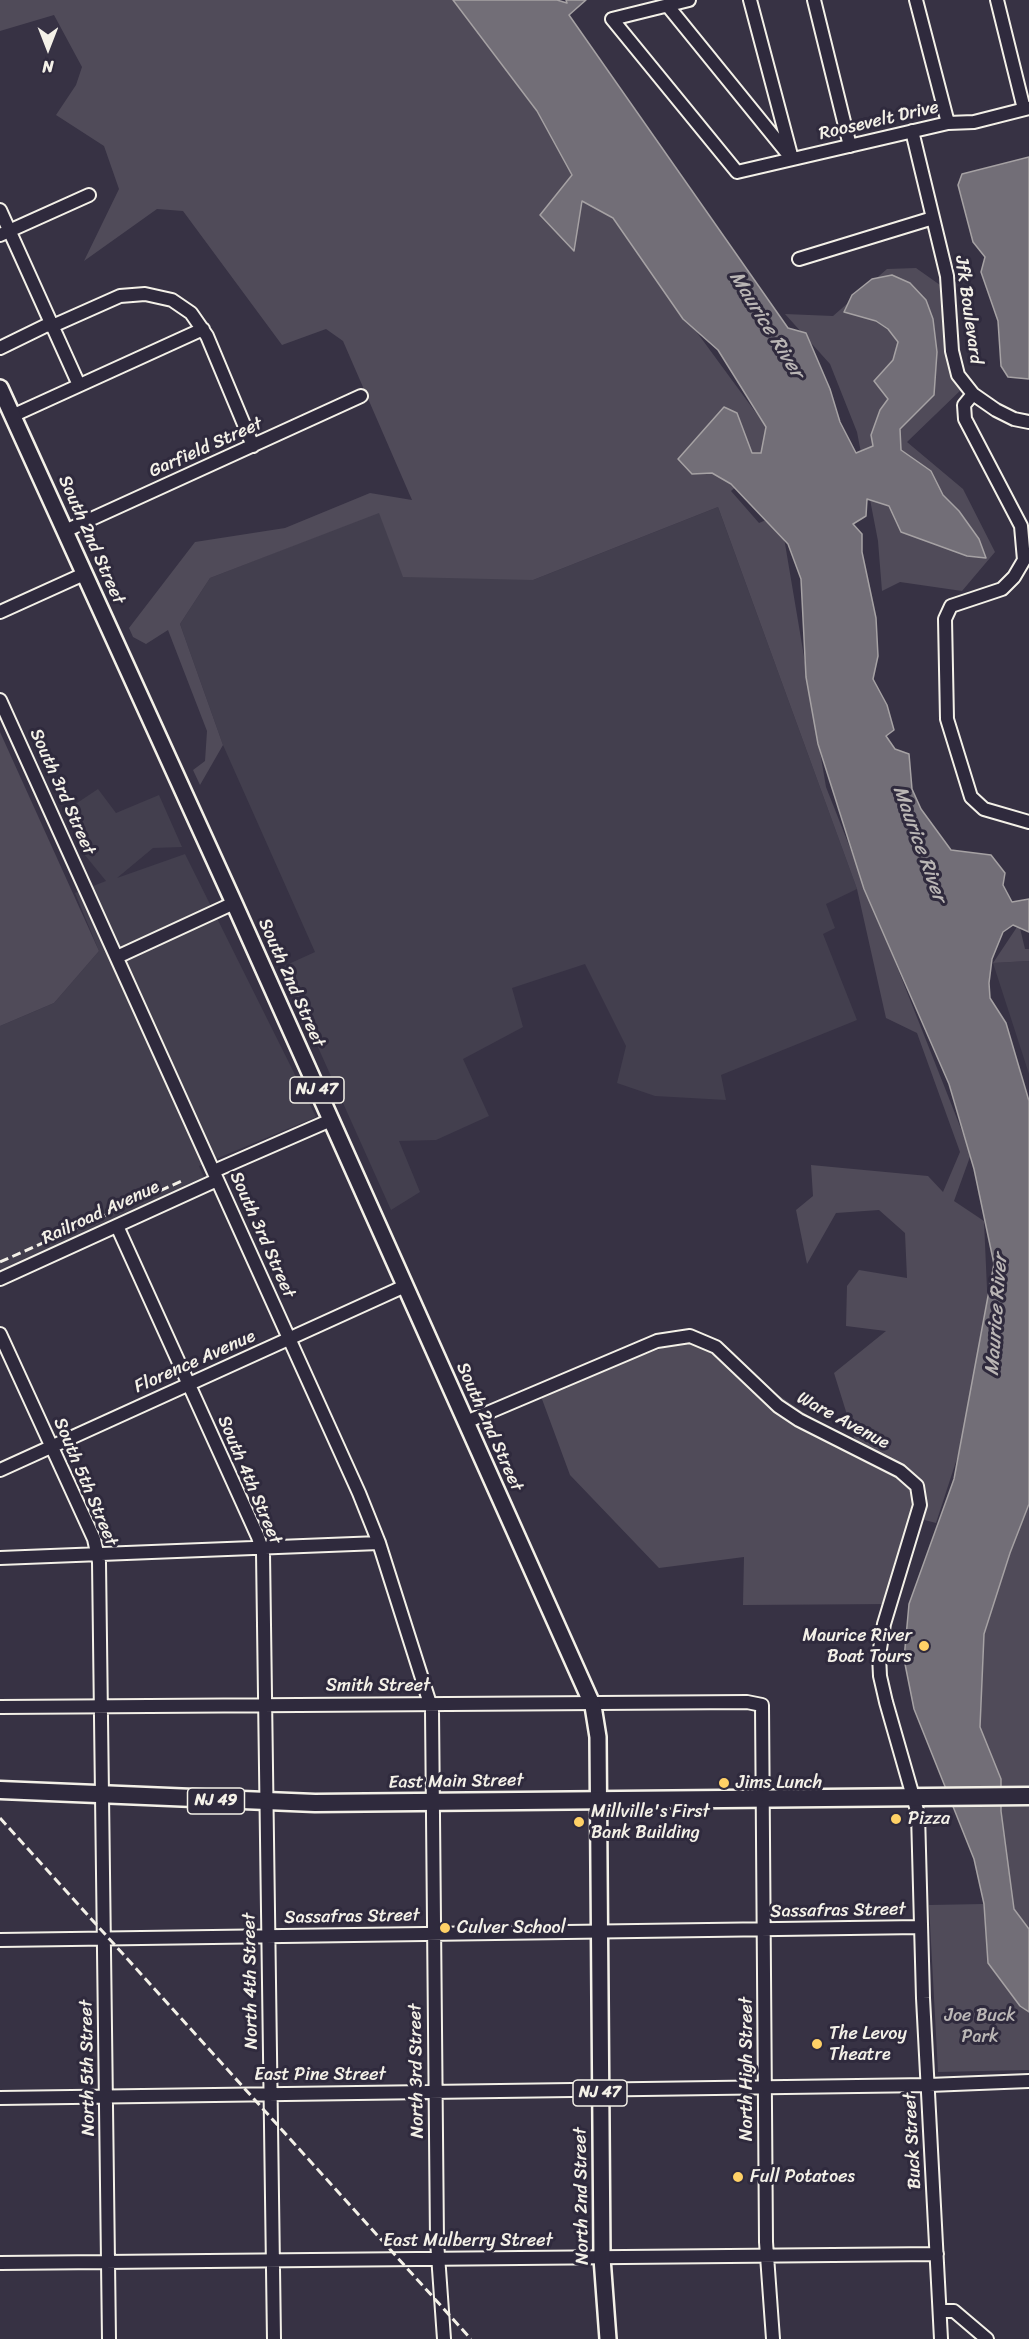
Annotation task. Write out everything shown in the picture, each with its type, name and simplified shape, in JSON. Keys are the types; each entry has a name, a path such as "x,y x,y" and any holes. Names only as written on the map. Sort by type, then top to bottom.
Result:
{"highway":[{"name":"East Main Street","path":"0,1790 266,1803 913,1797"},
{"name":"NJ 49","path":"913,1797 1029,1796"}],"main road":[{"name":"South 2nd Street","path":"0,388 234,903 591,1703 598,1737 597,1800"},
{"name":"North 2nd Street","path":"597,1800 602,2258 608,2339"}],"street":[{"path":"689,0 667,5 792,159"},
{"path":"750,0 792,159"},
{"path":"814,0 850,146"},
{"path":"916,0 948,123"},
{"path":"997,0 1026,108"},
{"name":"Roosevelt Drive","path":"667,5 612,19 738,172 948,123 974,122 1026,108"},
{"name":"Jfk Boulevard","path":"912,131 947,276 952,351 958,375 972,394 1014,419 1029,422"},
{"path":"5,233 89,195"},
{"path":"0,210 5,233 79,385"},
{"path":"799,259 933,218"},
{"path":"0,348 120,296 145,294 182,305 203,329 253,446"},
{"path":"12,416 203,329"},
{"path":"972,394 964,405 966,419 1021,526 1026,565 1002,589 951,606 945,619 947,719 971,797 984,809 1029,822"},
{"name":"Garfield Street","path":"65,531 361,396"},
{"path":"0,612 84,574"},
{"name":"South 3rd Street","path":"0,700 379,1543 430,1704 433,1802"},
{"path":"117,957 234,903"},
{"name":"Railroad Avenue","path":"0,1279 117,1226 215,1175 331,1120"},
{"name":"South 4th Street","path":"117,1226 262,1549 266,1803"},
{"name":"Florence Avenue","path":"0,1470 405,1286"},
{"name":"South 5th Street","path":"0,1334 94,1539 99,1555 103,1796"},
{"name":"Ware Avenue","path":"466,1422 657,1341 690,1336 716,1347 778,1406 799,1420 911,1479 919,1492 920,1505 884,1624 879,1655 880,1676 886,1702 913,1797"},
{"path":"0,1558 379,1543"},
{"name":"Smith Street","path":"0,1707 757,1702"},
{"name":"North High Street","path":"757,1702 762,1705 764,1712 767,2256 773,2339"},
{"name":"North 5th Street","path":"103,1796 110,2339"},
{"name":"Buck Street","path":"913,1797 918,1822 920,1927 941,2339"},
{"name":"North 3rd Street","path":"433,1802 438,2259 444,2339"},
{"name":"North 4th Street","path":"266,1803 274,2339"},
{"name":"Sassafras Street","path":"0,1940 920,1927"},
{"name":"East Pine Street","path":"0,2098 765,2088 1029,2081"},
{"name":"East Mulberry Street","path":"0,2263 937,2254"},
{"path":"939,2311 954,2311 987,2339"}],"shaded area":[{"path":"718,507 857,889 826,904 835,928 823,934 857,1020 721,1075 726,1100 655,1096 617,1083 626,1046 585,964 512,988 523,1027 463,1059 489,1116 436,1140 399,1141 420,1192 391,1210 282,967 315,952 223,745 180,624 210,578 379,512 533,580"},
{"path":"98,789 116,813 159,795 182,847 153,848 117,878 185,854 316,1117 199,1166 204,1177 0,1273 0,1026 54,1003 99,951 75,893 106,881 80,849 68,809"},
{"path":"1029,961 1029,1074 993,963"}],"green space":[{"path":"0,0 453,0 537,111 572,175 540,215 574,251 582,200 613,218 773,436 769,458 731,491 759,523 780,514 826,787 971,1154 954,1201 984,1221 990,1357 936,1523 917,1518 890,1604 743,1605 744,1557 659,1568 570,1475 539,1391 694,1337 858,1450 834,1373 886,1331 846,1326 847,1286 859,1270 907,1278 905,1233 879,1210 836,1213 807,1264 796,1210 813,1196 811,1165 928,1176 943,1192 960,1152 917,1033 886,1018 857,889 718,507 533,580 403,577 379,513 210,578 180,624 223,745 200,785 193,770 205,761 207,731 168,630 146,644 133,637 129,628 195,542 285,528 370,493 412,500 343,341 326,329 282,345 183,211 157,209 84,261 119,189 104,146 56,115 76,85 82,67 54,15 0,31"},
{"path":"916,268 950,292 965,386 907,442 963,489 995,552 962,591 900,582 882,591 878,541 857,432 830,364 785,314 833,316 887,269"},
{"path":"0,732 99,951 54,1003 0,1026"},
{"path":"1019,924 1025,949 1029,949 1029,961 993,963"},
{"path":"1029,1504 1029,1929 1014,1909 1001,1811 980,1727 984,1634 1010,1553"},
{"name":"Joe Buck Park","path":"984,1904 988,1963 1020,2006 1029,2012 1029,2070 938,2072 929,1905"}],"water":[{"name":"Maurice River","path":"453,0 557,0 567,3 566,0 586,0 569,15 788,328 806,333 830,389 840,422 856,453 873,446 871,435 880,410 888,399 874,381 893,360 898,342 888,329 876,321 844,312 852,295 872,279 892,275 910,283 926,300 933,319 937,352 934,395 900,429 901,450 931,471 943,495 959,511 979,539 986,558 967,556 901,532 889,506 867,499 866,516 853,524 862,534 862,552 876,618 878,656 873,679 887,705 894,730 886,736 895,749 909,754 912,789 921,809 951,850 991,855 1005,873 1003,885 1012,902 1029,899 1029,932 1013,925 1003,932 992,959 989,983 990,998 1006,1023 1029,1101 1029,1504 1010,1553 984,1634 980,1727 1001,1779 1001,1811 1014,1909 1029,1929 1029,2012 1020,2006 988,1963 984,1904 974,1859 914,1709 904,1659 909,1604 954,1479 994,1264 974,1169 949,1084 864,889 818,744 806,677 801,579 788,544 731,484 712,473 692,474 678,459 724,407 737,413 752,453 761,453 766,427 718,350 683,319 613,218 582,201 574,251 540,215 572,175 537,111"},
{"path":"1029,157 1029,379 1008,377 1001,366 998,321 981,272 985,257 973,242 958,185 962,174"}],"railway":[{"path":"0,1262 184,1180"},
{"path":"0,1818 471,2339"}],"place":[{"name":"Maurice River Boat Tours","path":"924,1646"},
{"name":"Jims Lunch","path":"724,1783"},
{"name":"Pizza","path":"896,1819"},
{"name":"Millville's First Bank Building","path":"579,1822"},
{"name":"Culver School","path":"445,1928"},
{"name":"The Levoy Theatre","path":"817,2044"},
{"name":"Full Potatoes","path":"738,2177"}]}
